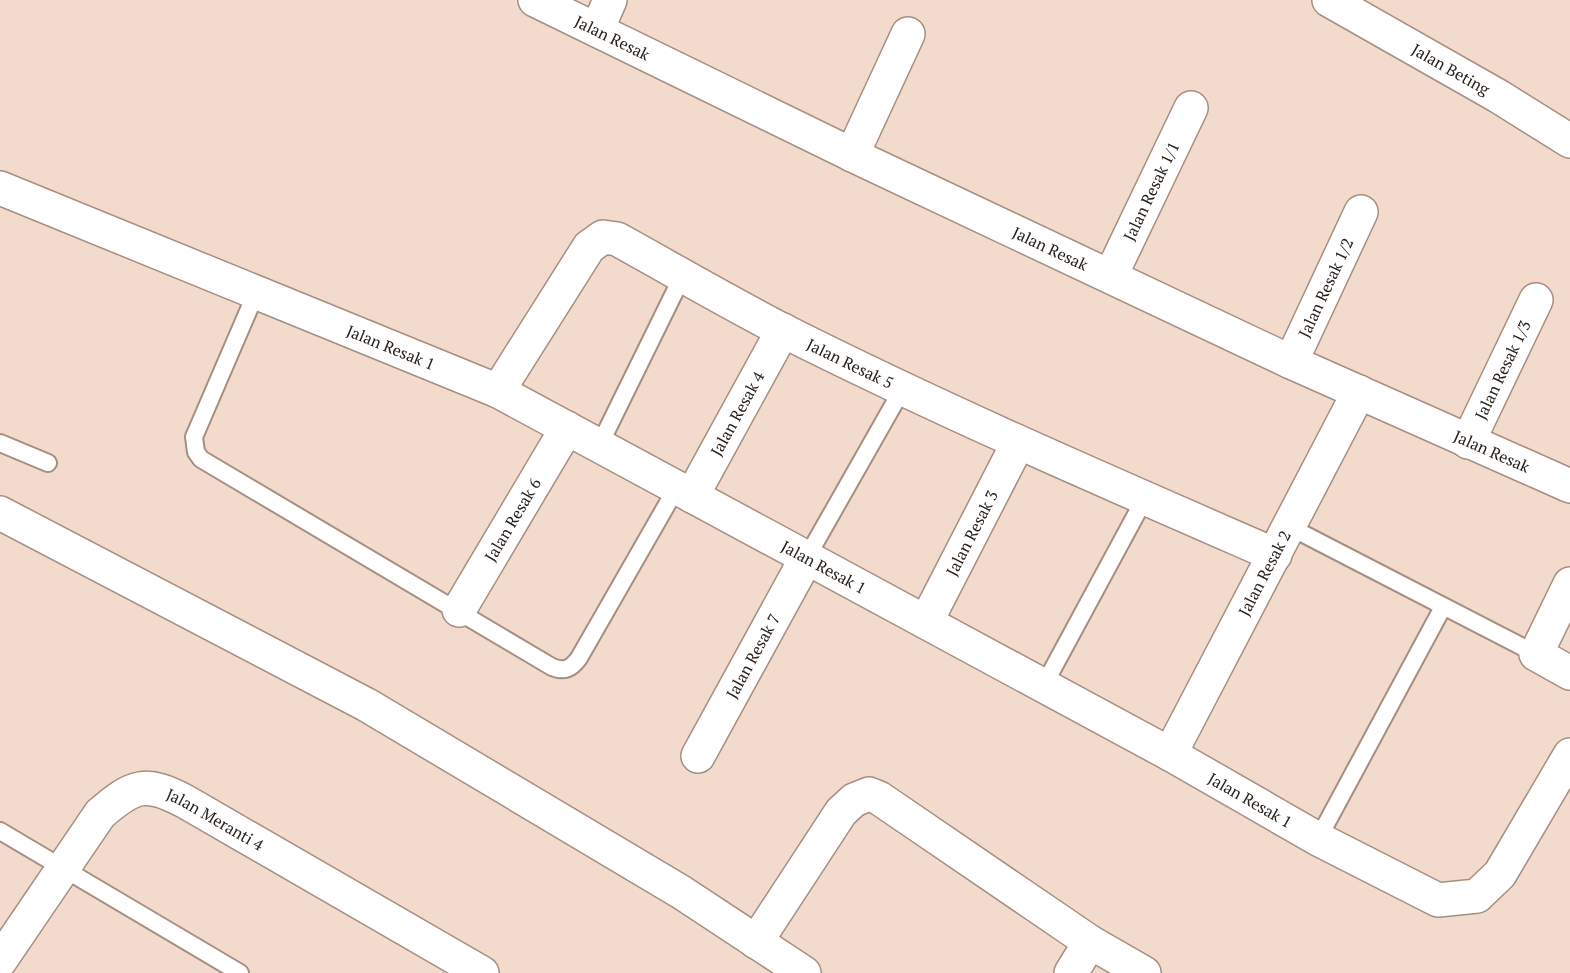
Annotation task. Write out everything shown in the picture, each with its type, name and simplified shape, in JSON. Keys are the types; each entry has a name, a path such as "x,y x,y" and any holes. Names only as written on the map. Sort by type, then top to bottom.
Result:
{"street":[{"name":"Jalan Resak","path":"535,0 852,154 1292,362 1570,486"},
{"path":"597,30 610,0"},
{"name":"Jalan Beting","path":"1329,0 1498,96 1570,141"},
{"path":"852,154 908,34"},
{"name":"Jalan Resak 1/1","path":"1111,275 1191,108"},
{"name":"Jalan Resak 1","path":"0,188 498,391 1044,685 1318,839 1438,900 1477,896 1500,874 1570,755"},
{"name":"Jalan Resak 1/2","path":"1292,362 1361,212"},
{"name":"Jalan Resak 5","path":"498,391 589,247 603,237 617,239 783,330 1018,443 1145,498 1283,541"},
{"name":"Jalan Resak 1/3","path":"1468,442 1536,300"},
{"name":"Jalan Resak 4","path":"684,491 783,330"},
{"name":"Jalan Resak 2","path":"1170,754 1359,392"},
{"name":"Jalan Resak 6","path":"459,610 567,428"},
{"name":"Jalan Resak 3","path":"926,622 1018,443"},
{"path":"0,513 367,705 681,892 804,973"},
{"name":"Jalan Resak 7","path":"698,756 807,558"},
{"path":"1570,584 1536,654 1570,673"},
{"name":"Jalan Meranti 4","path":"0,962 100,814 118,798 139,787 161,789 482,973"},
{"path":"756,942 841,812 854,800 869,794 879,798 1090,942 1144,973"},
{"path":"1071,973 1090,942"}],"lane":[{"path":"599,446 683,275"},
{"path":"256,293 194,437 196,452 201,459 459,610 552,668 561,671 573,667 684,491"},
{"path":"807,558 903,388"},
{"path":"0,443 48,463"},
{"path":"1044,685 1145,498"},
{"path":"1283,541 1443,607 1536,654"},
{"path":"1318,839 1443,607"},
{"path":"0,831 240,973"}]}
